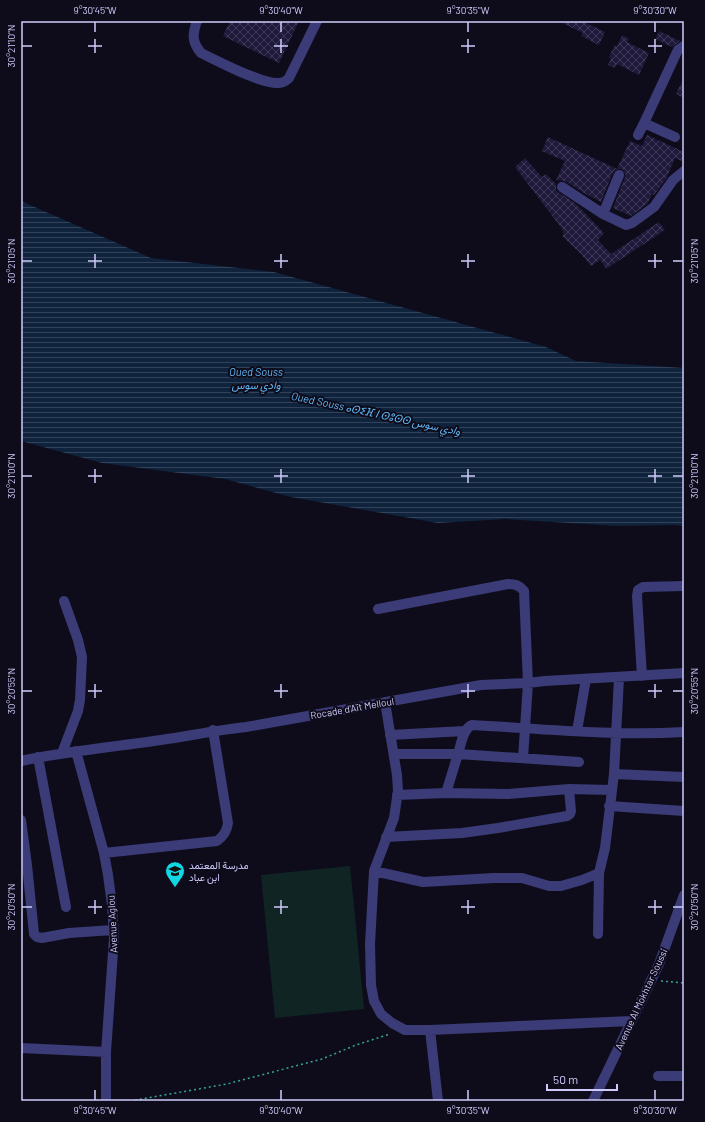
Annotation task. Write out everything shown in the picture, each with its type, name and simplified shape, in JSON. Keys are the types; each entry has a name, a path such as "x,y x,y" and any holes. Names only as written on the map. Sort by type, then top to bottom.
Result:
{"street":[{"path":"197,21 193,34 196,46 201,53 265,82 278,84 284,83 289,78 317,21"},
{"path":"638,135 678,50 684,46"},
{"path":"644,124 675,137"},
{"path":"562,186 603,214 626,225 632,223 654,208 673,180 684,171"},
{"path":"603,214 619,175"},
{"path":"378,609 508,584 514,584 521,587 524,591 528,683 523,758"},
{"path":"642,676 637,596 638,590 643,587 684,586"},
{"path":"62,753 78,710 80,700 82,657 78,640 64,601"},
{"name":"Rocade d'Aït Melloul","path":"21,761 62,753 162,740 213,730 246,726 482,685 684,673"},
{"path":"598,934 599,873 605,848 614,774 619,678"},
{"path":"577,731 586,679"},
{"path":"386,702 397,775 397,795 394,818 374,871 370,944 371,985 374,1001 382,1014 392,1023 405,1030 631,1021"},
{"path":"446,792 468,726 472,725 616,734 684,732"},
{"path":"104,852 218,841 223,837 227,831 228,823 213,730"},
{"path":"390,735 466,731"},
{"name":"Avenue Aglou","path":"76,751 104,852 112,905 114,957 106,1052 106,1101"},
{"path":"394,754 458,754 578,762"},
{"path":"38,757 66,907"},
{"path":"614,774 684,777"},
{"path":"397,795 446,792 508,794 570,789 612,790"},
{"path":"386,837 462,833 566,816 570,814 571,811 570,789"},
{"path":"609,806 684,811"},
{"path":"21,820 34,934 42,938 69,933 113,930"},
{"path":"374,871 423,882 522,878 548,886 561,886 599,873"},
{"name":"Avenue Al Mokhtar Soussi","path":"593,1101 659,964 684,895"},
{"path":"430,1030 438,1101"},
{"path":"21,1048 106,1052"},
{"path":"658,1076 684,1076"}],"path":[{"path":"651,980 684,983"},
{"path":"130,1101 227,1084 322,1059 384,1035 405,1030"}],"green space":[{"path":"350,866 364,1009 275,1018 261,875"}],"water":[{"name":"Oued Souss وادي سوس","path":"21,201 151,258 274,272 546,347 576,361 684,368 684,526 618,526 506,519 438,523 291,497 225,479 102,463 21,441"}],"building":[{"path":"230,21 299,21 279,63 223,36"},
{"path":"558,21 582,21 605,32 599,45 581,36 583,33"},
{"path":"659,31 680,41 672,47 655,39"},
{"path":"622,35 629,39 627,42 649,53 639,75 617,64 615,68 608,65 611,58 609,57 615,45 617,46"},
{"path":"684,77 684,98 676,94"},
{"path":"647,135 684,152 684,162 675,158 666,179 654,195 652,194 647,204 631,216 613,208 625,177 622,169 618,169 613,172 601,202 565,181 556,180 565,161 542,151 548,137 617,169 630,141 642,146"},
{"path":"525,158 542,177 546,174 556,184 556,190 575,203 604,233 598,240 611,254 659,222 665,230 606,269 600,260 591,266 563,237 563,230 515,167"}],"place":[{"name":"مدرسة المعتمد ابن عباد","path":"175,888"}],"water label":[{"name":"Oued Souss ⴰⵙⵉⴼ ⵏ ⵙⵓⵙⵙ وادي سوس","path":"376,413"}]}
